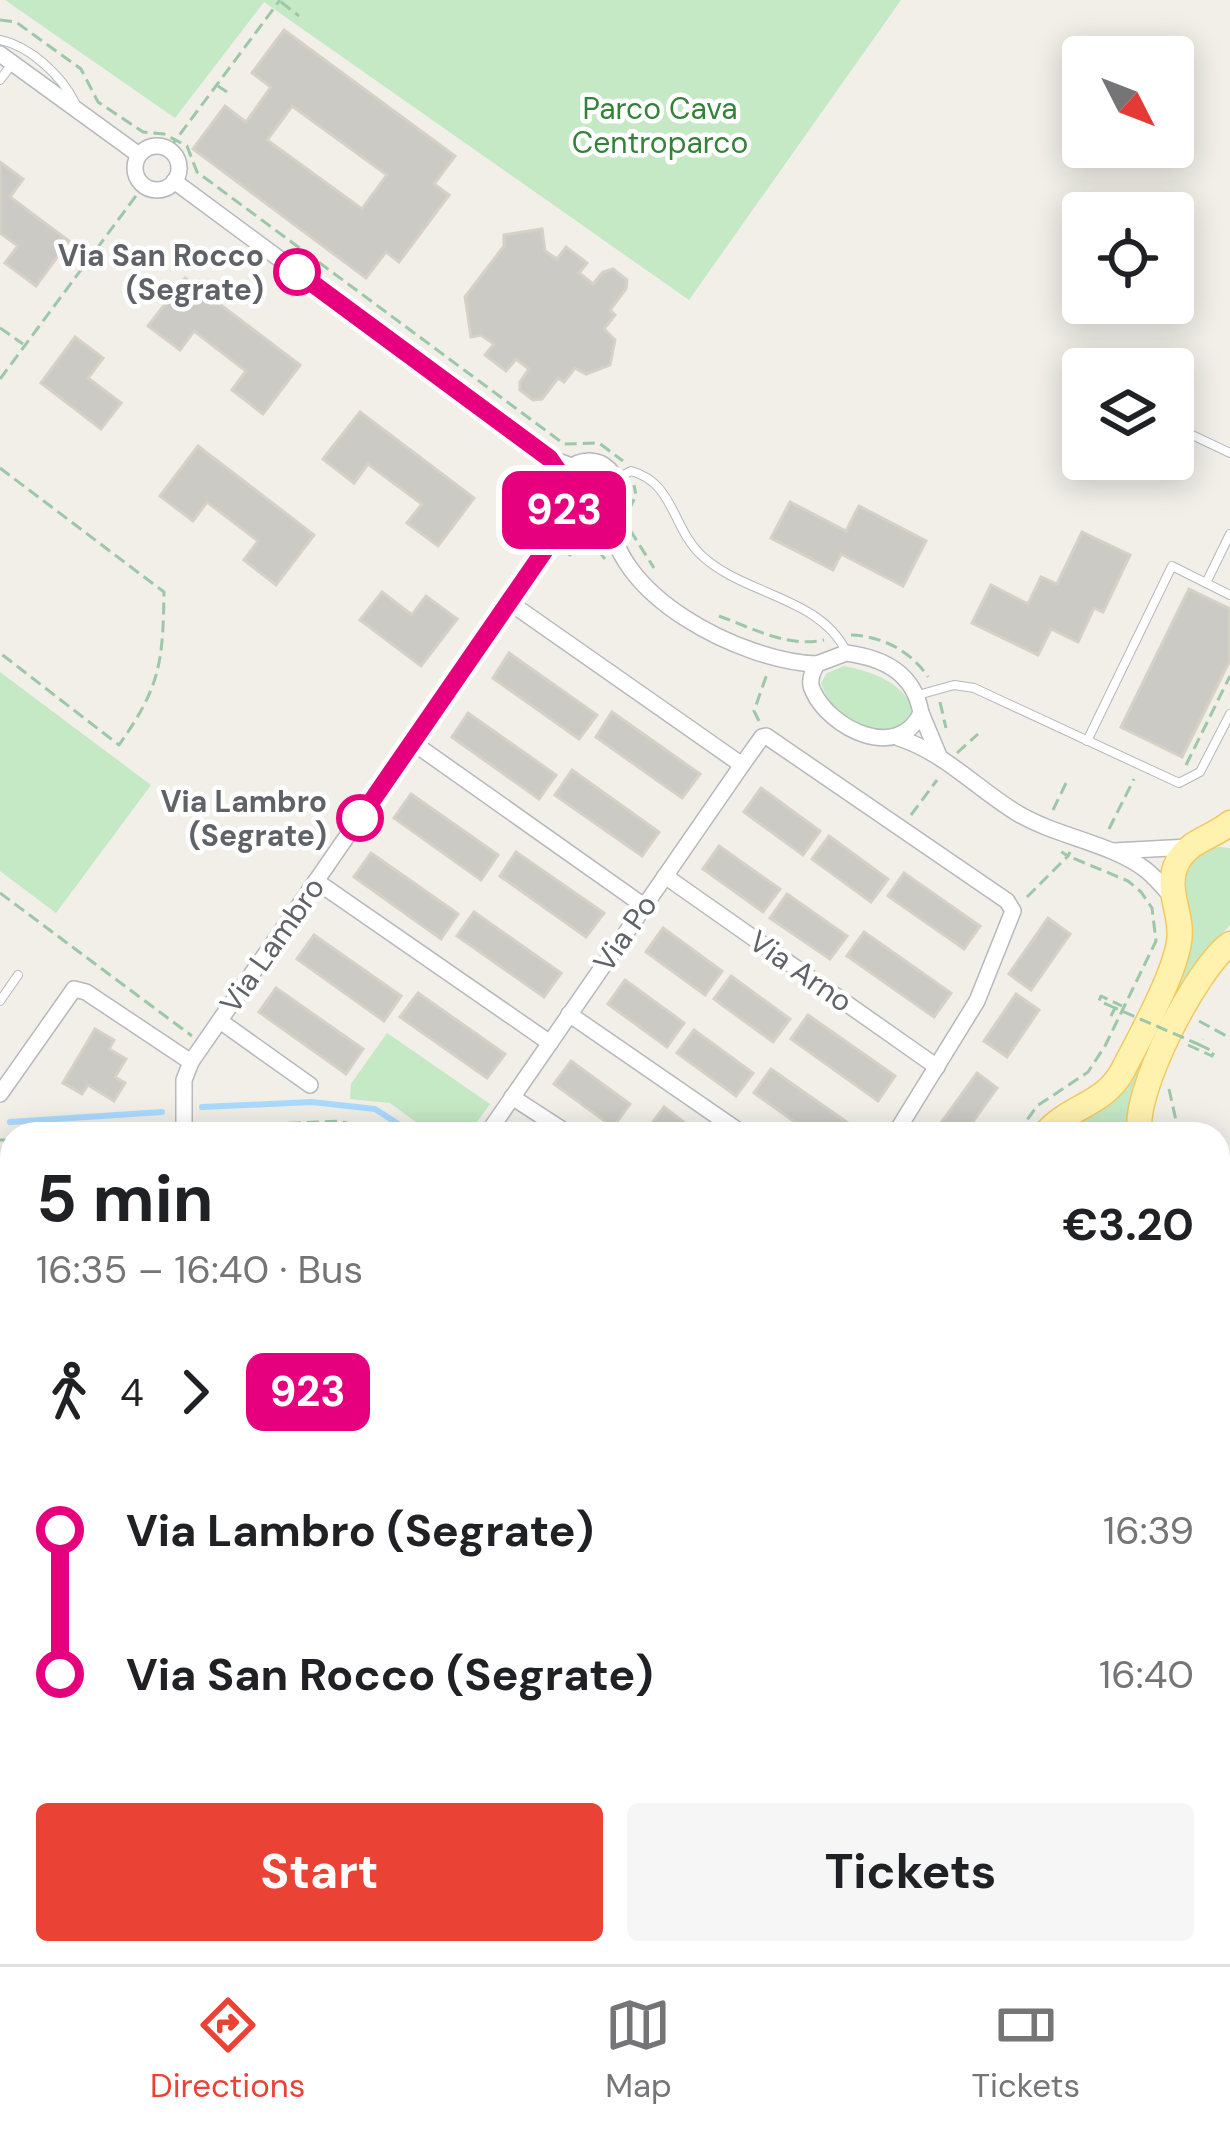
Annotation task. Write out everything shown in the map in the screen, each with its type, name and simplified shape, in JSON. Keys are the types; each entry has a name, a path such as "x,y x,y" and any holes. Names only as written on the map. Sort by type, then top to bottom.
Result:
{"main road":[{"path":"1057,1122 1096,1102 1120,1076 1176,957 1175,868 1215,835"},
{"path":"1141,1122 1142,1095 1198,976 1230,944"}],"street":[{"path":"6,58 139,155"},
{"path":"173,144 178,162 174,181 161,189 144,185 135,169 139,155 155,146 173,144"},
{"path":"174,181 568,472"},
{"path":"612,531 561,496 568,472 585,461 623,475 610,509 612,531 646,587 664,604 716,636 814,670"},
{"path":"578,512 610,509"},
{"name":"Via Lambro","path":"184,1122 184,1080 191,1062 555,536 578,512"},
{"path":"509,602 742,765"},
{"path":"814,670 846,653 887,663 902,674 920,704 939,756"},
{"path":"814,670 811,690 836,718 868,735 898,739 939,756 1072,849 1111,850 1215,835"},
{"path":"898,739 915,726 920,704"},
{"path":"766,736 903,826 1012,908 977,1000 903,1122"},
{"name":"Via Po","path":"495,1122 766,736"},
{"path":"412,742 644,907"},
{"path":"1111,850 1146,870 1172,897"},
{"name":"Via Arno","path":"665,876 938,1067"},
{"path":"316,881 550,1043"},
{"path":"1,1090 74,989 86,992 191,1062"},
{"path":"569,1014 713,1122"},
{"path":"220,1021 310,1085"},
{"path":"512,1097 551,1122"}],"lane":[{"path":"0,40 12,42 64,81 78,109"},
{"path":"0,80 6,58"},
{"path":"1194,436 1230,454"},
{"path":"623,475 648,476 660,486 697,551 728,574 813,615 838,636 846,653"},
{"path":"1206,583 1230,534"},
{"path":"1087,741 1172,566 1230,595"},
{"path":"920,704 935,688 974,688 1170,782 1184,782 1203,769 1230,714"},
{"path":"0,1001 19,975"}],"path":[{"path":"173,144 279,0 299,16"},
{"path":"0,20 16,22 81,69 98,102 142,132 187,146 197,172 564,444 599,443 619,455 623,475 636,495 626,523 655,569"},
{"path":"217,85 227,92"},
{"path":"0,379 144,185"},
{"path":"0,328 25,345"},
{"path":"0,468 164,592 163,652 148,704 119,746 0,653"},
{"path":"555,536 570,555 589,538 604,560 622,549"},
{"path":"704,610 806,644 838,636 877,638 915,659 935,688 949,737"},
{"path":"766,736 754,711 775,655"},
{"path":"960,749 968,758"},
{"path":"1052,812 1067,782"},
{"path":"1012,908 1072,849 1127,881 1152,908 1157,926 1156,941 1088,1072 1037,1106 1026,1122"},
{"path":"0,893 203,1045"},
{"path":"1124,1006 1101,996 1099,1001 1202,1042 1214,1052 1212,1056 1187,1045"},
{"path":"1114,1018 1115,1008"},
{"path":"1192,1033 1198,1021 1230,1038"},
{"path":"1172,1075 1170,1100 1176,1122"}],"green space":[{"name":"Parco Cava Centroparco","path":"5,0 901,0 689,300 264,2 175,118"},
{"path":"844,666 877,676 904,694 915,714 901,733 863,726 834,706 821,683 827,673"},
{"path":"0,672 151,785 56,913 0,871"},
{"path":"1230,848 1230,925 1206,951 1136,1122 1077,1122 1097,1111 1190,932 1184,891 1188,867 1207,850"},
{"path":"387,1033 490,1104 477,1122 416,1122 390,1103 350,1099 351,1084"}],"building":[{"path":"284,30 455,156 434,184 449,195 399,262 386,252 366,278 193,149 225,106 246,122 271,87 252,73","holes":["292,106 387,175 362,209 267,140"]},
{"path":"0,162 23,179 10,197 69,241 36,286 5,263 18,246 0,233"},
{"path":"542,229 545,251 557,259 566,247 587,263 579,273 593,284 613,269 627,280 610,310 615,315 604,329 615,340 610,365 586,374 575,368 564,382 558,378 542,399 533,400 520,390 529,369 516,359 506,371 485,355 494,344 481,335 471,337 465,297 504,246 504,235"},
{"path":"185,278 300,365 263,414 232,390 246,371 194,331 180,350 148,326"},
{"path":"75,337 103,358 88,378 121,403 101,429 41,383"},
{"path":"360,412 474,498 438,546 407,523 422,504 368,464 354,483 323,459"},
{"path":"198,446 314,535 276,585 244,560 258,541 207,502 193,521 160,496"},
{"path":"790,502 846,531 859,506 926,541 903,586 841,554 833,570 771,538"},
{"path":"1082,532 1130,555 1103,612 1094,608 1078,642 1051,629 1038,655 972,623 991,585 1028,604 1041,577 1057,584"},
{"path":"1189,589 1230,609 1230,660 1182,757 1121,727"},
{"path":"382,592 412,615 426,596 457,619 421,666 360,620"},
{"path":"509,653 597,715 579,739 493,678"},
{"path":"612,712 700,774 682,798 596,737"},
{"path":"468,713 556,775 539,799 452,737"},
{"path":"572,770 659,832 642,856 555,795"},
{"path":"761,788 820,831 803,855 744,812"},
{"path":"411,794 498,855 481,880 394,818"},
{"path":"829,836 888,879 871,902 812,859"},
{"path":"719,846 780,889 763,912 703,869"},
{"path":"516,852 604,913 586,937 500,876"},
{"path":"371,853 458,914 441,939 354,877"},
{"path":"904,873 980,926 964,949 888,896"},
{"path":"787,894 847,936 830,959 770,918"},
{"path":"474,912 561,973 544,997 457,936"},
{"path":"1048,918 1070,934 1031,990 1009,974"},
{"path":"663,928 722,971 705,995 646,952"},
{"path":"864,932 951,993 934,1017 847,956"},
{"path":"314,935 401,996 384,1021 297,959"},
{"path":"731,976 790,1019 773,1042 714,999"},
{"path":"625,980 684,1023 667,1047 608,1004"},
{"path":"276,988 363,1049 346,1074 259,1012"},
{"path":"418,993 505,1054 487,1078 400,1017"},
{"path":"1016,994 1039,1010 1007,1057 984,1041"},
{"path":"808,1015 895,1076 878,1101 791,1039"},
{"path":"95,1029 114,1040 109,1049 126,1059 115,1077 125,1083 114,1101 88,1085 82,1094 63,1083"},
{"path":"694,1030 753,1073 736,1096 677,1053"},
{"path":"571,1061 630,1104 617,1122 606,1122 554,1084"},
{"path":"771,1069 847,1122 795,1122 754,1093"},
{"path":"977,1073 997,1088 973,1122 942,1122"},
{"path":"664,1107 684,1122 653,1122"}],"waterway":[{"path":"202,1107 312,1102 375,1109 395,1122"},
{"path":"10,1122 162,1112"}],"bus line":[{"name":"923","path":"297,272 549,458 563,478 565,504 558,531 360,818"}],"place":[{"name":"Via San Rocco (Segrate)","path":"297,272"},
{"name":"Via Lambro (Segrate)","path":"360,818"}]}
